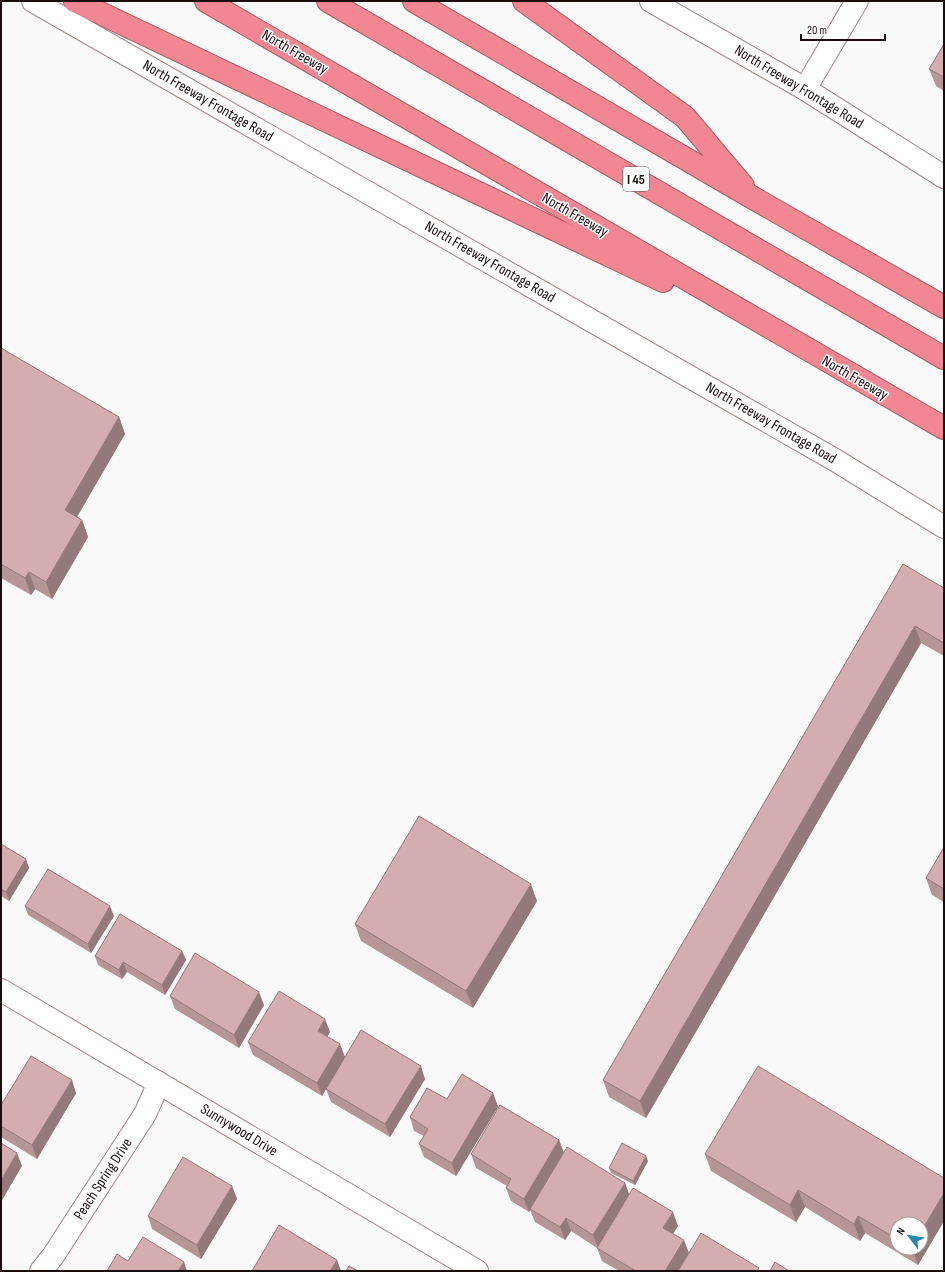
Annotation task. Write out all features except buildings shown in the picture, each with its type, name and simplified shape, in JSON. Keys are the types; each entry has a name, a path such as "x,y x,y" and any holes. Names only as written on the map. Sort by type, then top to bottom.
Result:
{"highway":[{"path":"75,1 807,350"},
{"name":"North Freeway","path":"206,1 944,428"},
{"name":"I 45","path":"328,1 944,358"},
{"path":"414,1 944,307"},
{"path":"524,1 685,117 755,199"}],"main road":[{"name":"North Freeway Frontage Road","path":"33,1 836,460 944,528"},
{"name":"North Freeway Frontage Road","path":"651,1 805,89 944,177"},
{"path":"805,89 857,1"},
{"name":"Sunnywood Drive","path":"1,990 477,1271"},
{"name":"Peach Spring Drive","path":"41,1271 53,1256 145,1114 159,1083"}]}
